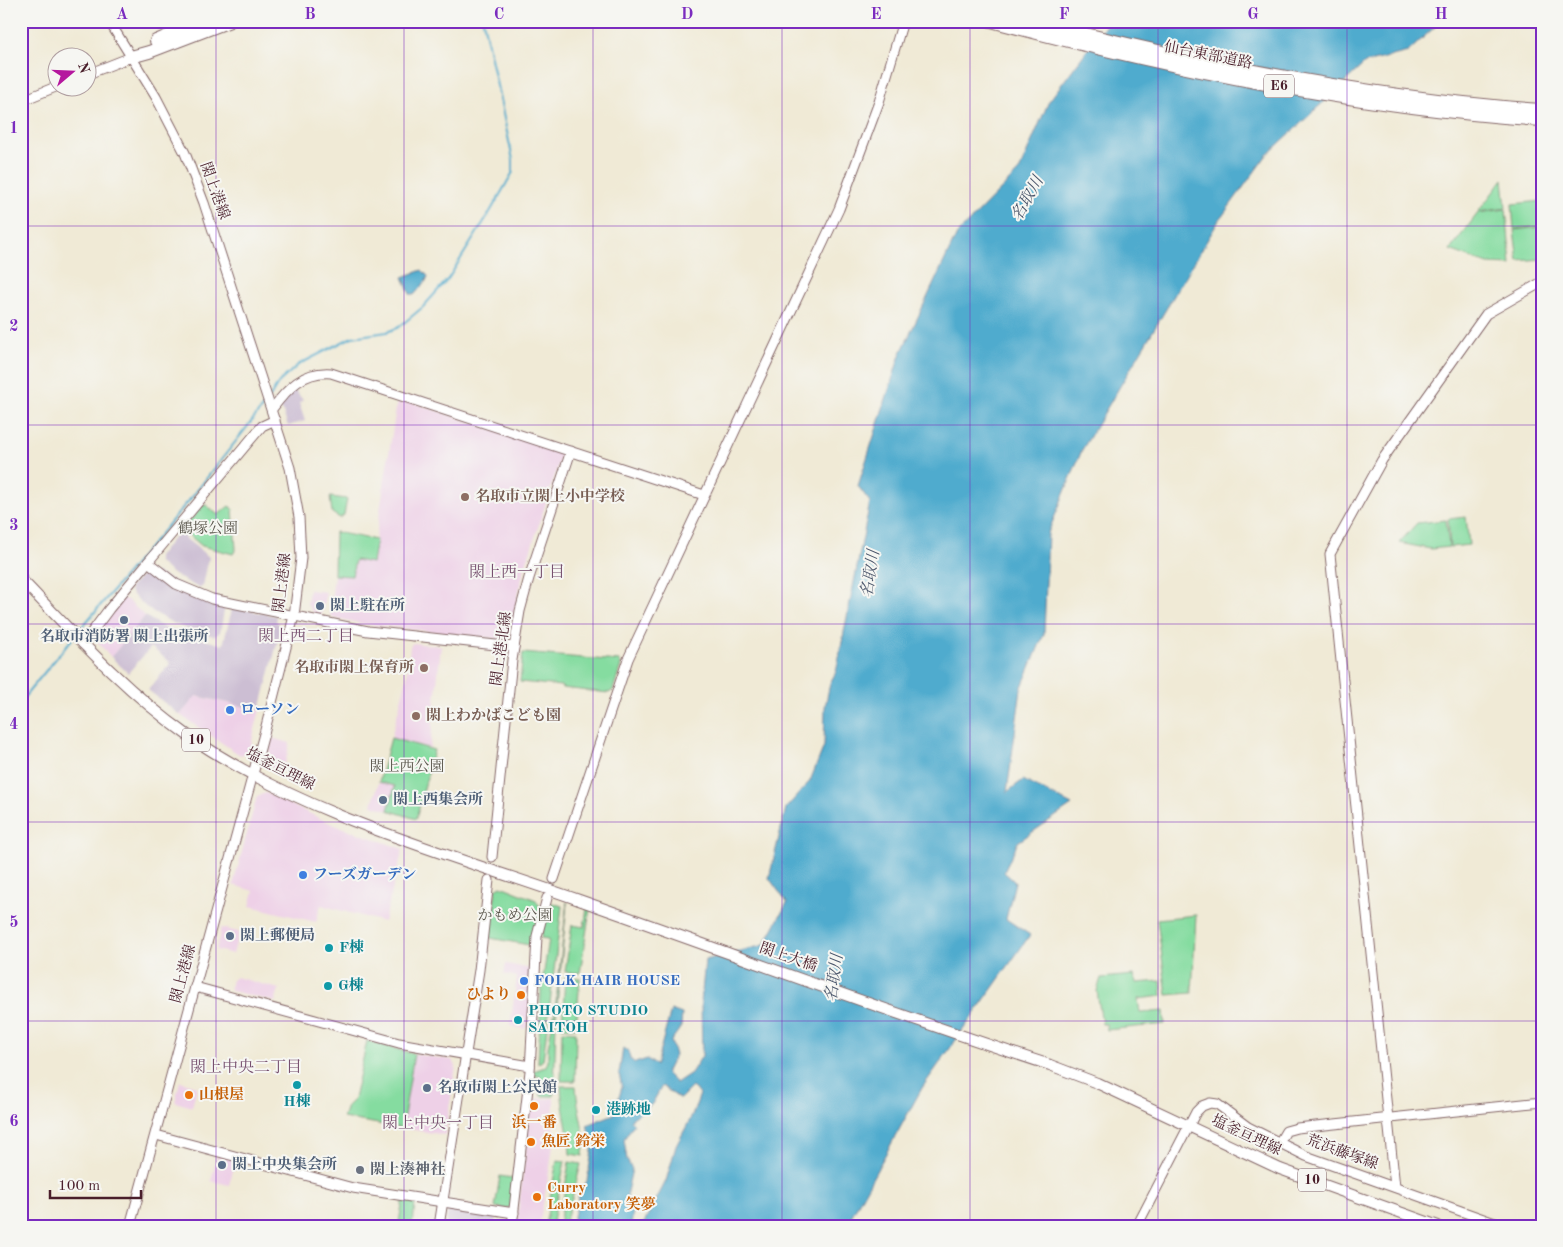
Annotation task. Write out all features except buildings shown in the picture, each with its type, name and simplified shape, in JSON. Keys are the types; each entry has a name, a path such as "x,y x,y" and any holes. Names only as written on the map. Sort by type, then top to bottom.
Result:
{"highway":[{"path":"131,56 147,44 203,21"},
{"path":"131,56 149,52 230,21"},
{"name":"仙台東部道路","path":"990,21 1046,30 1184,68 1304,91 1431,109 1521,113 1542,110"},
{"name":"仙台東部道路","path":"1034,21 1046,30"},
{"name":"仙台東部道路","path":"1521,113 1542,120"}],"main road":[{"name":"塩釜亘理線","path":"21,579 133,691 184,733 252,775 307,801 422,846 579,900"},
{"name":"閖上大橋","path":"579,900 1044,1064"},
{"name":"塩釜亘理線","path":"1044,1064 1097,1083 1280,1168 1438,1226"}],"street":[{"name":"閖上港線","path":"109,21 156,97 195,177 290,468 299,517 300,573 294,616 130,1226"},
{"path":"554,879 628,659 839,209 879,102 903,21"},
{"path":"98,70 131,56"},
{"path":"21,101 48,90"},
{"path":"1396,1187 1330,554 1382,460 1486,314 1542,282"},
{"path":"269,403 296,382 312,375 331,373 704,495"},
{"path":"78,638 148,562 262,426 275,420"},
{"name":"閖上港北線","path":"492,857 514,647 529,578 570,451"},
{"path":"148,562 176,584 203,596 368,631 514,647"},
{"path":"439,1226 478,970 489,880"},
{"path":"512,1226 530,1066 537,936 547,898"},
{"path":"195,987 371,1036 530,1066"},
{"name":"荒浜藤塚線","path":"1189,1126 1196,1112 1202,1106 1210,1102 1217,1104 1248,1127 1306,1156 1503,1226"},
{"path":"1279,1143 1286,1131 1297,1128 1542,1102"},
{"path":"1137,1226 1189,1126"},
{"path":"156,1135 344,1186 514,1213"}],"shaded area":[{"path":"294,389 303,400 299,403 305,421 288,426 281,407"},
{"name":"名取市立閖上小中学校","path":"402,399 560,452 561,456 523,574 510,629 501,639 363,624 332,617 330,614 334,575 352,576 355,560 372,562 397,402"},
{"path":"181,535 209,557 203,586 199,588 174,575 158,562 158,557 175,536"},
{"path":"157,573 223,604 225,606 220,632 215,636 191,631 147,608 131,593 130,588 143,575"},
{"path":"309,590 326,592 321,615 313,613 307,604"},
{"path":"121,599 126,599 145,616 111,657 94,638"},
{"path":"236,608 276,616 276,620 281,628 260,710 196,696 180,715 148,690 171,663 151,647 128,673 111,657 145,616 166,629 223,645 232,609"},
{"path":"413,643 441,646 430,748 391,738 407,678 410,646"},
{"path":"195,696 260,710 249,752 240,755 180,715"},
{"path":"272,738 290,743 283,772 267,766"},
{"path":"379,782 395,786 388,810 372,805"},
{"path":"266,793 332,824 403,849 384,922 321,905 316,922 250,906 254,891 233,885 257,796"},
{"path":"221,928 239,932 233,954 216,950"},
{"path":"506,964 532,969 529,1026 524,1029 510,1026 517,977 504,974"},
{"path":"236,977 279,989 275,1002 232,991 230,987 232,980"},
{"path":"414,1054 452,1060 456,1066 445,1135 402,1128"},
{"path":"180,1081 197,1086 192,1107 175,1102"},
{"path":"554,1098 553,1145 550,1167 539,1226 533,1226 517,1221 532,1099"},
{"path":"217,1155 236,1160 229,1185 211,1181"},
{"path":"452,1206 497,1214 496,1226 446,1226 448,1209"}],"green space":[{"path":"1503,179 1506,208 1478,212"},
{"path":"1542,201 1542,226 1514,229 1512,204"},
{"path":"1506,209 1511,265 1488,264 1450,250 1478,213"},
{"path":"1542,227 1542,259 1518,261 1514,230"},
{"path":"330,497 347,499 344,515 340,518 332,513"},
{"name":"鶴塚公園","path":"206,505 218,515 229,506 233,509 236,549 233,554 202,546 184,531 184,527 202,506"},
{"path":"1466,517 1469,545 1450,547 1448,519"},
{"path":"1446,520 1449,547 1431,549 1399,543 1417,523"},
{"path":"335,532 376,540 372,563 355,560 352,576 334,575"},
{"path":"523,653 619,661 621,665 613,690 609,693 562,688 561,686 520,682"},
{"name":"閖上西公園","path":"391,738 434,750 416,819 388,810 395,786 379,782"},
{"name":"かもめ公園","path":"501,886 536,900 540,907 534,941 529,945 490,938 496,889"},
{"path":"549,902 562,906 543,1060 538,1064 541,991 549,939 541,938"},
{"path":"567,902 556,1016 554,1096 541,1096 540,1076 533,1076 534,1071 545,1067 548,1062 548,1047 555,1010"},
{"path":"587,908 590,909 580,973 565,972 572,925 584,927"},
{"path":"1196,915 1192,993 1167,995 1157,919"},
{"path":"1134,975 1136,983 1161,981 1162,996 1138,999 1140,1013 1164,1011 1165,1024 1107,1030 1106,1024 1102,1024 1097,991 1101,978"},
{"path":"565,977 580,978 576,1028 562,1027"},
{"path":"562,1031 576,1032 575,1081 561,1081"},
{"path":"367,1041 414,1054 402,1128 343,1118 347,1106 354,1099"},
{"path":"561,1086 576,1086 584,1138 583,1156 570,1154"},
{"path":"557,1160 565,1161 552,1226 545,1226"},
{"path":"569,1162 581,1164 568,1214 563,1226 559,1226"},
{"path":"500,1176 512,1178 514,1181 512,1205 507,1209 495,1207"},
{"path":"403,1199 413,1201 415,1204 413,1221 409,1223 399,1222"}],"water":[{"name":"名取川","path":"1109,21 1441,21 1408,52 1365,63 1266,156 1218,222 1082,450 1048,533 1044,634 1021,689 1007,792 1023,780 1072,805 1018,842 1004,872 1015,882 1006,919 1030,935 922,1088 846,1226 634,1226 644,1223 666,1181 676,1146 692,1116 700,1094 692,1087 680,1099 662,1086 652,1104 630,1120 634,1124 624,1139 627,1160 632,1169 627,1192 628,1207 633,1211 631,1226 572,1226 579,1193 587,1181 593,1145 587,1125 614,1114 622,1087 619,1074 623,1048 629,1051 630,1059 635,1063 647,1059 656,1065 671,1010 682,1014 681,1027 671,1041 675,1055 666,1073 676,1083 691,1073 702,1056 701,1003 705,960 764,945 787,903 769,878 786,808 810,781 824,746 825,707 830,683 836,672 870,502 858,486 900,355 957,234 1019,171 1049,101"},
{"path":"422,270 428,276 426,281 414,295 410,294 403,277"}],"waterway":[{"path":"270,397 279,382 298,365 352,337 387,332 399,327 423,307 448,279 513,172 513,160 483,21"},
{"path":"77,633 191,498 266,403"},
{"path":"21,701 72,639"}],"place":[{"name":"名取市立閖上小中学校","path":"465,497"},
{"name":"閖上駐在所","path":"320,606"},
{"name":"名取市消防署 閖上出張所","path":"124,620"},
{"name":"名取市閖上保育所","path":"424,668"},
{"name":"ローソン","path":"230,710"},
{"name":"閖上わかばこども園","path":"416,716"},
{"name":"閖上西集会所","path":"383,800"},
{"name":"フーズガーデン","path":"303,875"},
{"name":"閖上郵便局","path":"230,936"},
{"name":"F棟","path":"329,948"},
{"name":"FOLK HAIR HOUSE","path":"524,981"},
{"name":"G棟","path":"328,986"},
{"name":"ひより","path":"521,995"},
{"name":"PHOTO STUDIO SAITOH","path":"518,1020"},
{"name":"H棟","path":"297,1085"},
{"name":"名取市閖上公民館","path":"427,1088"},
{"name":"山根屋","path":"189,1095"},
{"name":"浜一番","path":"534,1106"},
{"name":"港跡地","path":"596,1110"},
{"name":"魚匠 鈴栄","path":"531,1142"},
{"name":"閖上中央集会所","path":"222,1165"},
{"name":"閖上湊神社","path":"360,1170"},
{"name":"Curry Laboratory 笑夢","path":"537,1197"}],"district":[{"name":"閖上西一丁目","path":"517,573"},
{"name":"閖上西二丁目","path":"306,637"},
{"name":"閖上中央二丁目","path":"246,1068"},
{"name":"閖上中央一丁目","path":"438,1124"}]}
